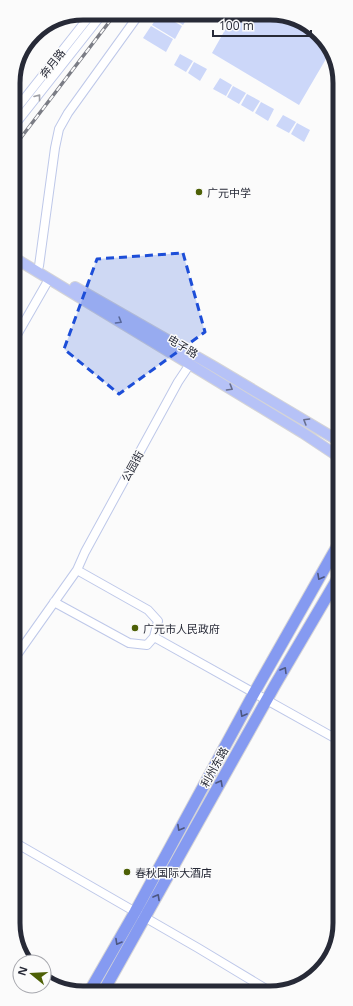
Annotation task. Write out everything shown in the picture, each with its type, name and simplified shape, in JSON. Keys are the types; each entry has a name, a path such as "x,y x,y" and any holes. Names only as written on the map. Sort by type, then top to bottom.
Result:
{"highway":[{"name":"利州东路","path":"92,986 135,912 254,693 333,554"},
{"name":"利州东路","path":"106,986 267,700 333,586"}],"main road":[{"name":"电子路","path":"20,255 143,325 333,437"},
{"name":"电子路","path":"20,261 304,433 333,453"}],"street":[{"name":"奔月路","path":"20,104 86,20"},
{"path":"20,118 97,20"},
{"path":"39,266 55,148 59,129 68,113 135,20"},
{"path":"20,330 49,279"},
{"name":"公园街","path":"54,602 77,570 85,552 174,389 190,364"},
{"path":"20,650 54,602 129,643 147,645 154,637 158,621 148,610 77,570"},
{"path":"154,637 333,737"},
{"path":"20,845 261,986"}],"highlighted area":[{"path":"183,253 205,332 119,394 64,349 97,259"}],"shaded area":[{"path":"155,20 172,20 182,26 175,39 152,25"},
{"path":"175,20 186,20 183,25"},
{"path":"231,20 270,20 291,23 302,29 315,38 328,56 299,105 212,53"},
{"path":"151,26 173,39 166,52 143,38"},
{"path":"180,54 193,61 186,72 174,65"},
{"path":"194,62 207,69 200,81 188,73"},
{"path":"220,78 232,85 226,96 213,89"},
{"path":"233,86 246,93 239,104 227,97"},
{"path":"247,94 260,101 253,112 241,105"},
{"path":"261,102 274,109 268,121 255,113"},
{"path":"283,115 296,122 289,133 276,126"},
{"path":"297,123 310,130 304,142 291,134"}],"railway":[{"path":"20,139 111,20"}],"place":[{"name":"广元中学","path":"199,192"},
{"name":"广元市人民政府","path":"135,628"},
{"name":"春秋国际大酒店","path":"127,872"}]}
